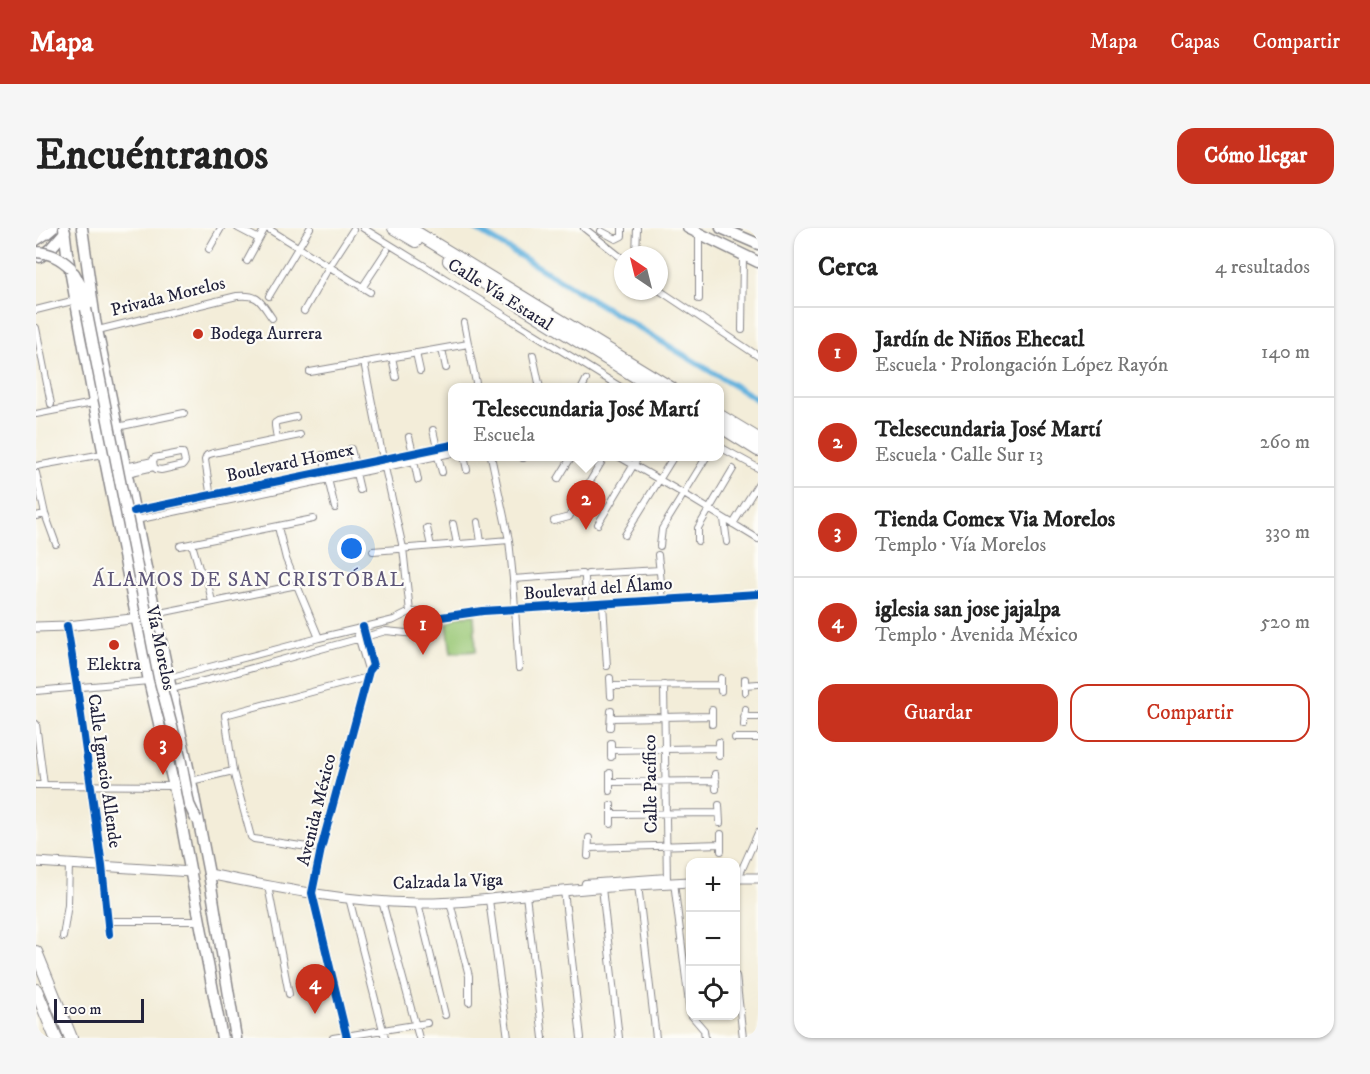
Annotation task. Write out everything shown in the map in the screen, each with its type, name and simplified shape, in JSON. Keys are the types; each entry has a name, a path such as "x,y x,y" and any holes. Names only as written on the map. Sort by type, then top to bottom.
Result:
{"highway":[{"path":"394,228 647,383"},
{"path":"409,228 663,383"},
{"path":"724,418 758,439"},
{"path":"724,429 758,450"},
{"path":"36,952 71,1038"},
{"path":"36,990 56,1038"}],"main road":[{"path":"36,240 52,228"},
{"name":"Vía Morelos","path":"82,228 98,330 117,427 209,874 236,1038"},
{"path":"688,228 699,231 758,262"},
{"path":"722,228 740,232 758,244"},
{"path":"37,255 51,249 65,230"},
{"name":"Vía Morelos","path":"65,230 93,403 149,681 192,872 222,1038"},
{"path":"37,255 67,253"},
{"path":"37,255 50,254 62,260 71,268 81,286 159,678 180,757 189,804 198,822"},
{"path":"81,334 98,330"},
{"path":"36,627 137,620 155,614"},
{"path":"36,862 192,872"},
{"name":"Calzada la Viga","path":"209,874 312,893 418,903 489,900 669,881 686,882"},
{"path":"740,878 758,878"}],"street":[{"path":"209,249 221,228"},
{"path":"238,228 259,239"},
{"path":"247,261 266,228 370,292"},
{"path":"269,296 310,228"},
{"name":"Calle Vía Estatal","path":"363,228 615,383"},
{"path":"584,228 614,252"},
{"path":"601,231 616,239 622,236 622,228"},
{"path":"636,246 637,228"},
{"path":"304,311 353,230"},
{"path":"699,231 699,298"},
{"path":"362,288 387,250"},
{"path":"742,330 743,254"},
{"name":"Privada Morelos","path":"98,330 237,296 251,295 261,301 272,318"},
{"path":"668,296 758,356"},
{"path":"36,310 76,300"},
{"path":"464,323 476,383"},
{"path":"36,328 51,404"},
{"path":"310,372 468,344"},
{"path":"442,349 446,368"},
{"path":"416,353 420,371"},
{"path":"533,355 539,383"},
{"path":"392,357 396,377"},
{"path":"364,363 403,548 410,612"},
{"path":"36,414 93,403"},
{"path":"117,427 184,413"},
{"path":"277,439 275,423 297,417"},
{"path":"433,430 437,448"},
{"path":"212,504 205,460 207,455 300,435"},
{"path":"409,437 412,453"},
{"name":"Boulevard Homex","path":"135,516 211,496 448,446"},
{"path":"351,449 355,465"},
{"path":"724,449 758,468"},
{"path":"126,470 153,464 157,457 180,453 185,455 185,463 182,466 156,470 153,464"},
{"path":"36,466 104,454"},
{"name":"Boulevard Homex","path":"135,516 212,504 448,454"},
{"path":"322,455 326,471"},
{"path":"438,456 442,472"},
{"path":"414,461 418,480"},
{"path":"465,461 467,470"},
{"path":"492,461 509,540 519,668"},
{"path":"558,479 569,461"},
{"path":"555,520 569,517 603,461"},
{"path":"627,461 758,538"},
{"path":"598,524 636,461"},
{"path":"625,535 671,461"},
{"path":"660,546 662,529 704,461"},
{"path":"698,541 698,528 733,469"},
{"path":"36,473 45,514 56,544"},
{"path":"356,473 360,490"},
{"path":"328,479 335,508"},
{"path":"278,482 279,490"},
{"path":"733,524 758,484"},
{"path":"36,516 45,514"},
{"path":"180,546 313,519"},
{"path":"724,519 728,542"},
{"path":"478,522 481,542"},
{"path":"453,524 457,544"},
{"path":"278,526 286,559 319,638"},
{"path":"428,528 431,546"},
{"path":"373,550 509,540"},
{"path":"192,544 199,568 207,579 212,602"},
{"path":"658,555 663,600"},
{"path":"513,579 660,570"},
{"path":"585,575 586,605"},
{"path":"155,614 297,585"},
{"name":"Boulevard del Álamo","path":"441,617 515,609 758,594"},
{"path":"603,604 607,666"},
{"path":"168,678 394,620 410,612 430,612 441,617 434,627 423,633 386,632 366,636 171,689"},
{"path":"394,620 396,632"},
{"name":"Calle Ignacio Allende","path":"67,626 102,866 109,934"},
{"name":"Avenida México","path":"346,1037 312,893 321,849 373,666 363,627"},
{"path":"321,849 251,837 233,771 225,714 369,674 356,629"},
{"path":"274,650 277,661"},
{"path":"610,678 611,696"},
{"path":"36,691 149,681"},
{"path":"611,686 721,684"},
{"path":"745,685 758,684"},
{"name":"Calle Pacífico","path":"664,685 666,846 669,881 686,984"},
{"path":"744,725 745,709"},
{"path":"610,727 611,711"},
{"path":"611,718 712,717"},
{"path":"744,717 758,717"},
{"path":"36,724 44,785"},
{"path":"735,738 758,738"},
{"path":"611,750 719,749"},
{"path":"191,781 233,771"},
{"path":"609,773 610,790"},
{"path":"610,782 716,778 716,789"},
{"path":"36,785 174,786"},
{"path":"611,805 611,824"},
{"path":"611,814 666,814 719,809 720,823"},
{"path":"740,872 758,833"},
{"path":"589,848 666,846 721,848 721,834"},
{"path":"588,856 589,838"},
{"path":"63,937 68,904 69,864"},
{"path":"584,889 585,883 669,881"},
{"path":"638,885 656,1038"},
{"path":"268,886 289,994"},
{"path":"602,888 619,1038"},
{"path":"564,891 581,1038"},
{"path":"526,895 543,1038"},
{"path":"350,898 385,1038"},
{"path":"489,900 508,1038"},
{"path":"382,901 419,1038"},
{"path":"450,902 469,976 469,1002"},
{"path":"418,903 445,1015"},
{"path":"108,921 200,921"},
{"path":"740,1015 743,1038"},
{"path":"696,1020 704,1030 705,1038"},
{"path":"333,1038 427,1023"}],"green space":[{"path":"474,615 476,651 451,653 447,624 458,616"}],"waterway":[{"path":"474,228 758,400"}],"cycle path":[{"path":"134,511 448,446"},
{"path":"441,617 483,611 758,594"},
{"path":"67,626 102,866 109,934"},
{"path":"347,1038 312,893 321,849 369,671 373,666 363,627"}],"place":[{"name":"Bodega Aurrera","path":"198,334"},
{"name":"Telesecundaria José Martí","path":"586,530"},
{"name":"Elektra","path":"114,645"},
{"name":"Jardín de Niños Ehecatl","path":"423,655"},
{"name":"Tienda Comex Via Morelos","path":"163,775"},
{"name":"iglesia san jose jajalpa","path":"315,1014"}],"district":[{"name":"ÁLAMOS DE SAN CRISTÓBAL","path":"249,580"}]}
